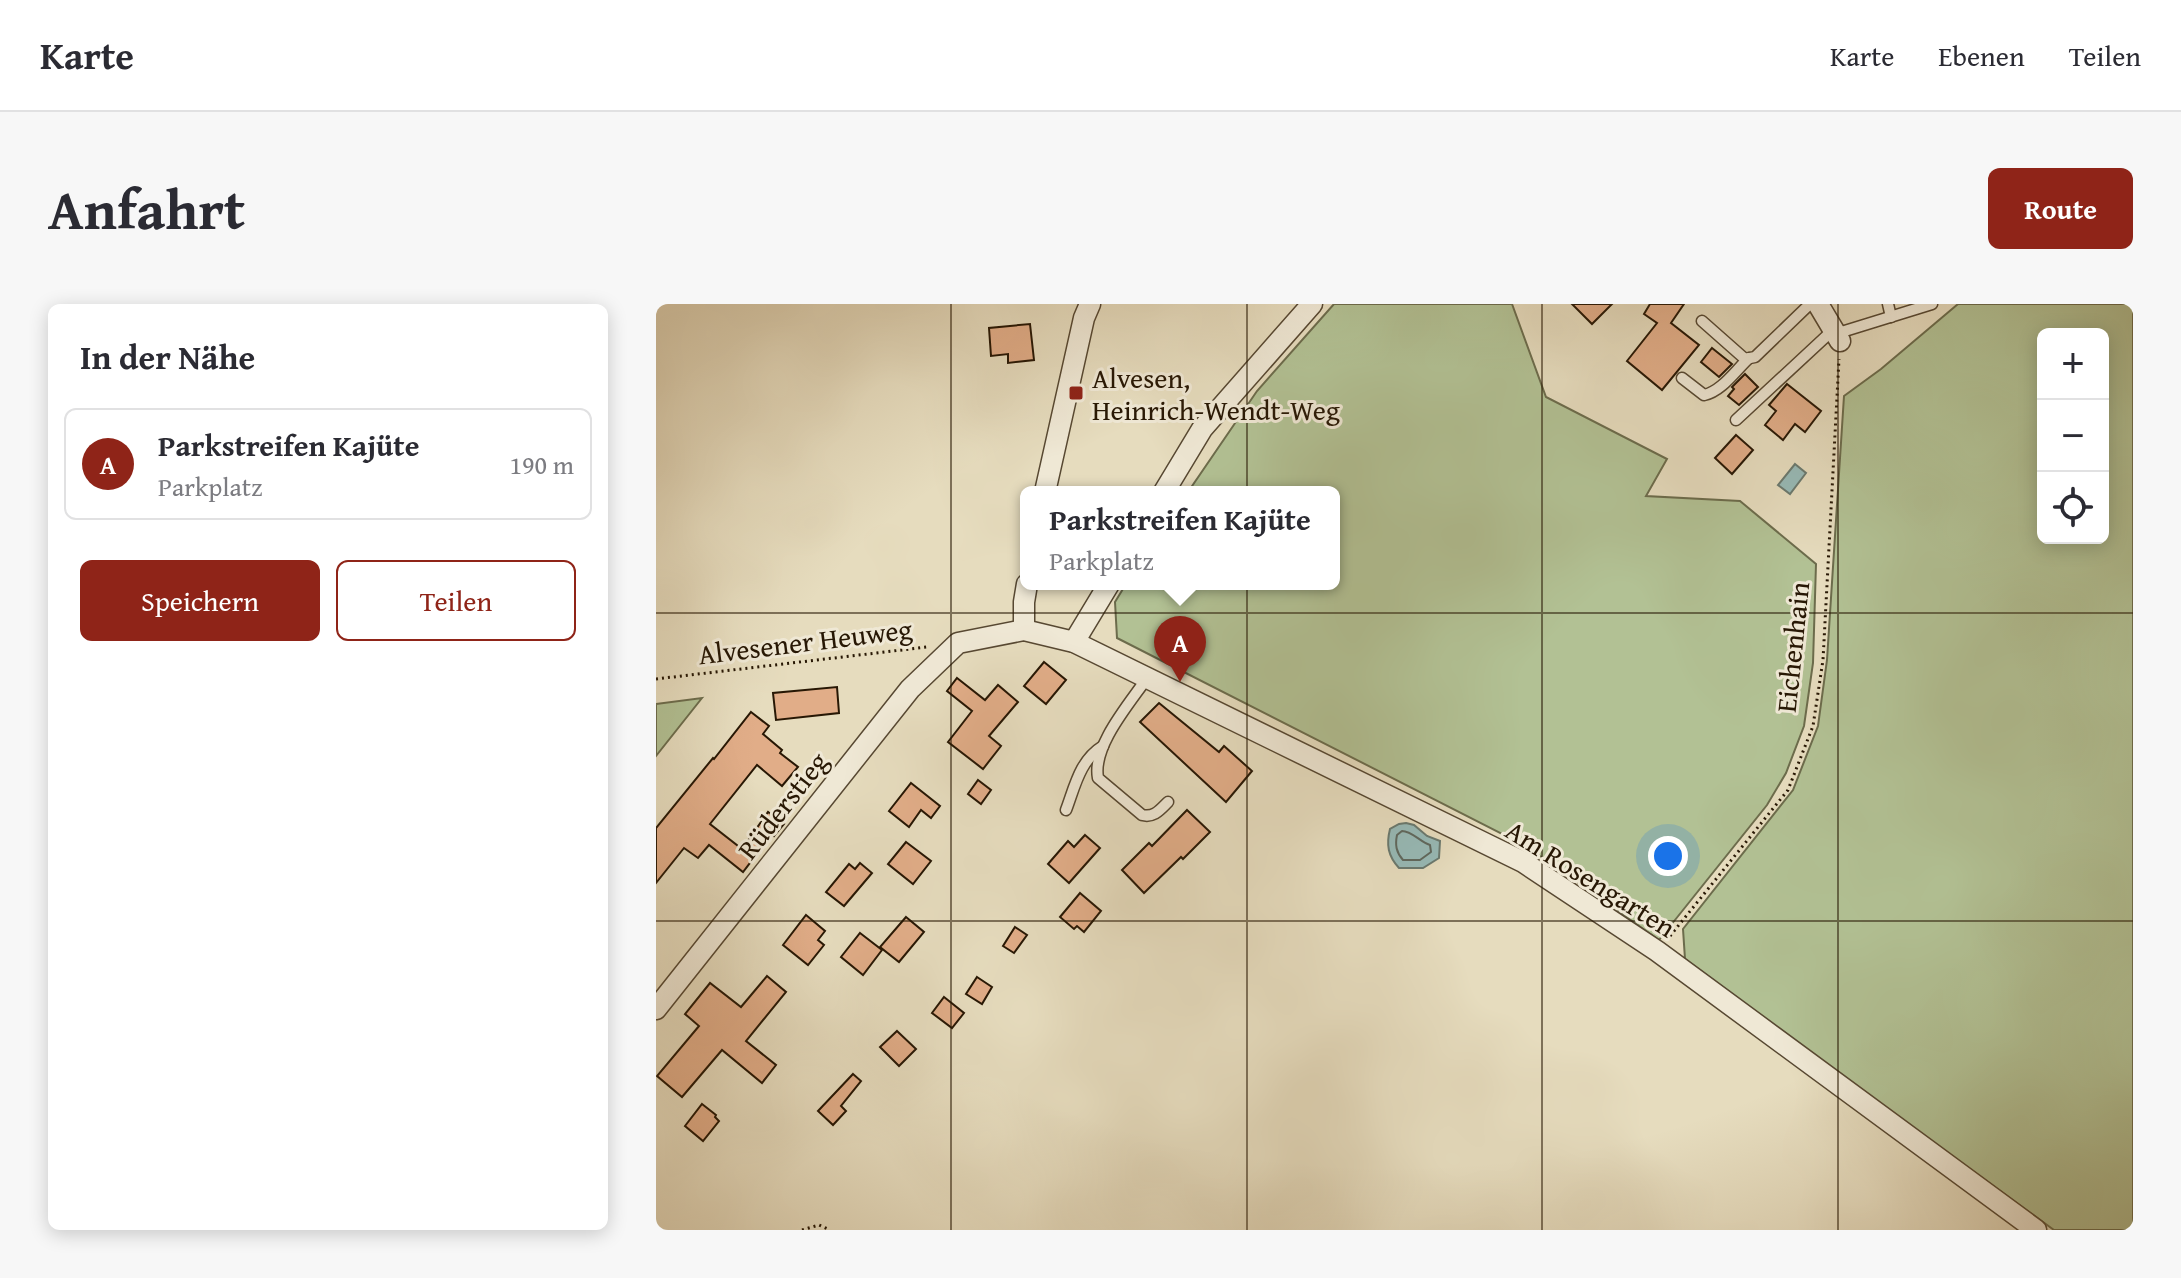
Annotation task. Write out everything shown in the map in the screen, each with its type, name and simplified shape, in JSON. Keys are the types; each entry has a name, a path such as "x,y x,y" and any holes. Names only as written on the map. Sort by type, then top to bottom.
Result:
{"street":[{"path":"1046,486 1084,318 1090,304"},
{"path":"1168,486 1202,429 1312,304"},
{"path":"1818,304 1836,335"},
{"path":"1024,630 1026,590"},
{"path":"1074,642 1105,590"},
{"name":"Am Rosengarten","path":"1024,630 1074,642 1523,862 1657,951 2036,1230"},
{"name":"Rüderstieg","path":"656,1009 910,689 958,643 1024,630"}],"lane":[{"path":"1702,321 1745,359 1755,357 1810,304"},
{"path":"1888,304 1891,317"},
{"path":"1736,420 1836,335 1932,304"},
{"path":"1682,378 1704,395 1710,394 1718,390 1749,358"},
{"path":"1147,678 1103,746 1098,778 1136,812 1149,817 1168,802"},
{"path":"1066,810 1081,768 1103,746"}],"path":[{"name":"Eichenhain","path":"1657,951 1788,790 1813,726 1823,660 1836,335"},
{"name":"Alvesener Heuweg","path":"656,679 928,646"},
{"path":"802,1230 819,1225 830,1230"}],"green space":[{"path":"1334,304 1512,304 1546,397 1667,459 1646,496 1740,501 1816,564 1813,663 1804,726 1786,773 1767,805 1659,940 1526,846 1117,638 1115,602 1122,590 1340,590 1340,486 1192,486 1257,391"},
{"path":"1958,304 2133,304 2133,1230 2054,1230 1685,959 1683,929 1793,790 1818,726 1827,660 1844,396"},
{"path":"702,698 656,756 656,704"}],"water":[{"path":"1795,464 1806,473 1790,494 1778,485"},
{"path":"1406,823 1440,841 1439,858 1423,868 1399,868 1390,855 1390,829"}],"building":[{"path":"1572,304 1612,304 1592,324"},
{"path":"1650,304 1684,304 1671,323 1699,345 1662,390 1627,361 1657,323 1644,314"},
{"path":"1030,324 1034,360 1008,363 1008,354 991,356 989,328"},
{"path":"1712,348 1732,364 1719,377 1701,362"},
{"path":"1745,374 1758,387 1739,405 1728,396"},
{"path":"1787,384 1821,411 1805,432 1795,424 1783,440 1765,425 1776,411 1769,405"},
{"path":"1736,435 1753,450 1732,474 1715,458"},
{"path":"1044,662 1066,680 1046,704 1024,686"},
{"path":"957,678 985,700 998,685 1018,702 989,736 1001,746 983,769 948,742 972,711 947,691"},
{"path":"837,687 839,713 776,720 773,693"},
{"path":"1159,703 1219,752 1224,746 1252,771 1226,802 1140,722"},
{"path":"751,712 769,726 763,734 798,767 782,786 757,765 710,824 742,849 768,812 784,824 774,836 772,834 743,872 709,845 698,858 684,848 656,883 656,828"},
{"path":"978,780 991,790 981,804 968,794"},
{"path":"911,783 940,806 931,818 921,810 909,827 889,811"},
{"path":"1187,810 1210,832 1144,893 1122,870 1149,843 1152,846"},
{"path":"1085,835 1100,848 1069,883 1048,864 1068,841 1074,847"},
{"path":"906,842 931,861 913,884 888,864"},
{"path":"860,863 872,873 844,906 826,892 849,864 855,869"},
{"path":"1080,893 1101,911 1084,932 1077,926 1074,929 1060,917"},
{"path":"806,915 825,931 818,940 824,945 808,965 783,945"},
{"path":"906,917 924,932 899,962 880,947"},
{"path":"1015,927 1027,935 1014,953 1003,946"},
{"path":"860,933 882,950 863,975 841,957"},
{"path":"767,976 786,992 746,1041 776,1065 762,1083 722,1050 682,1097 657,1076 699,1026 685,1014 710,983 741,1007"},
{"path":"977,977 992,987 982,1004 966,994"},
{"path":"944,997 964,1013 952,1028 932,1013"},
{"path":"897,1031 916,1049 899,1066 880,1047"},
{"path":"853,1074 861,1081 841,1106 846,1111 833,1125 818,1111"},
{"path":"702,1104 719,1121 703,1141 685,1126"}],"place":[{"name":"Alvesen, Heinrich-Wendt-Weg","path":"1076,393"},
{"name":"Parkstreifen Kajüte","path":"1180,682"}]}
